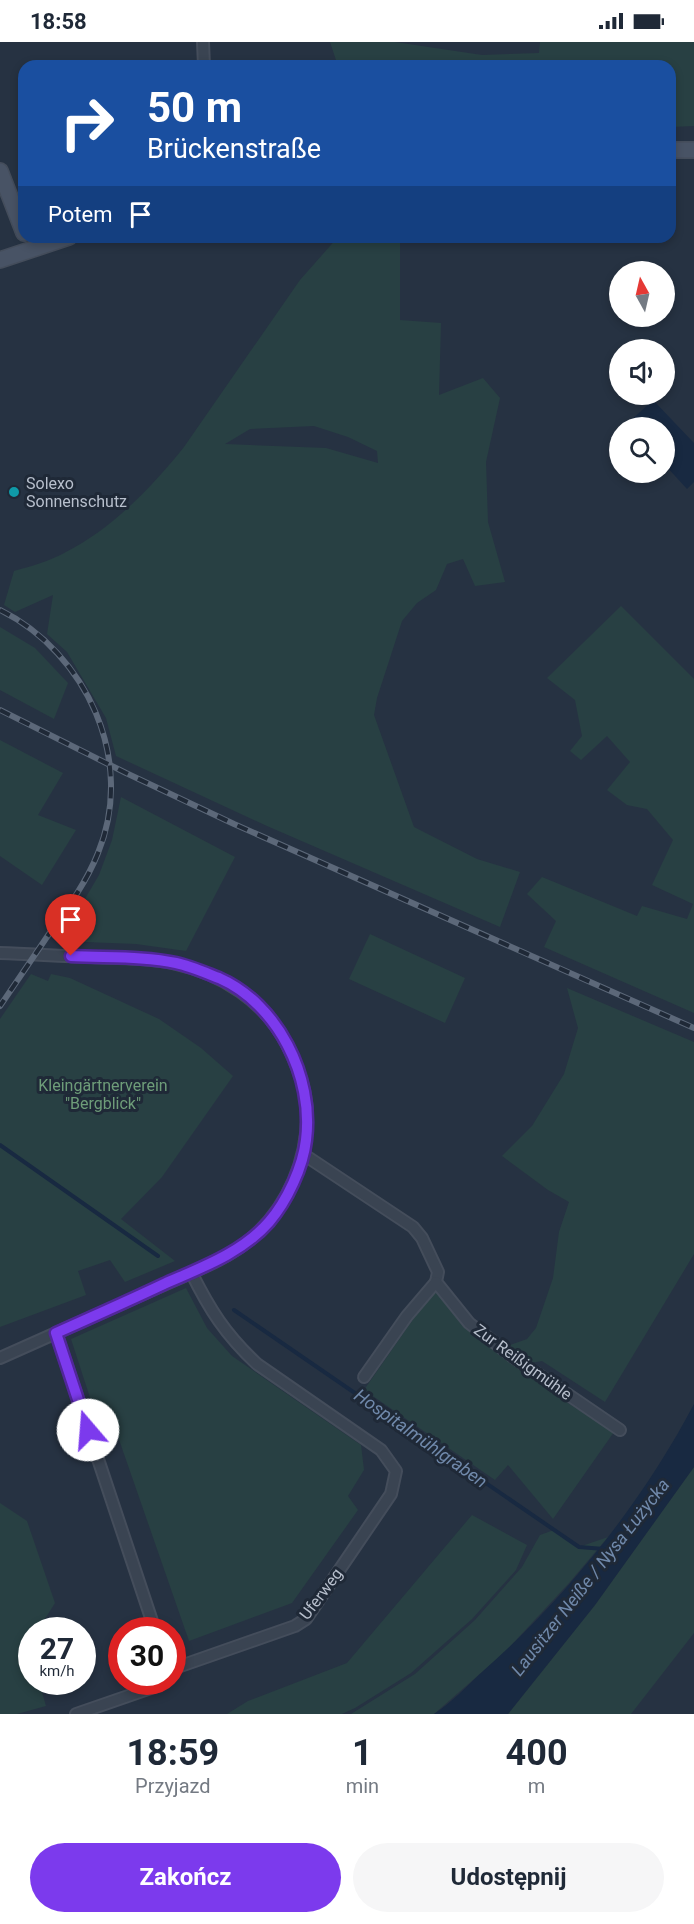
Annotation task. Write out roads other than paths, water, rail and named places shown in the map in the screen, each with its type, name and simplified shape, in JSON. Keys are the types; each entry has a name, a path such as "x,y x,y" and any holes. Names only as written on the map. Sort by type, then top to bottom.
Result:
{"main road":[{"path":"676,150 694,150"},
{"path":"0,171 18,217"},
{"path":"0,260 23,243"}],"street":[{"path":"203,42 204,60"},
{"path":"0,953 176,963 220,979 262,1009 274,1024 292,1054 307,1105 306,1140 303,1154 290,1188 269,1222 233,1251 0,1358"},
{"name":"Zur Reißigmühle","path":"303,1154 413,1227 422,1238 438,1272 436,1282 469,1323 513,1357 620,1430"},
{"name":"Uferweg","path":"186,1664 295,1626 306,1618 391,1494 396,1472 381,1450 249,1356 217,1320 191,1272"},
{"path":"364,1377 407,1316 436,1282"},
{"path":"56,1333 151,1617"},
{"path":"76,1714 129,1695"}],"water":[{"path":"648,405 658,405 669,417 635,417"},
{"path":"675,423 694,443 694,482 687,489 675,476"},
{"name":"Lausitzer Neiße / Nysa Łużycka","path":"694,1404 694,1467 595,1605 508,1714 434,1714 453,1700 513,1644 600,1548 651,1477"}],"waterway":[{"name":"Hospitalmühlgraben","path":"0,1145 158,1256"},
{"name":"Hospitalmühlgraben","path":"234,1310 579,1547 604,1549"}],"railway":[{"path":"0,610 31,629 57,653 79,682 96,713 107,747 111,782 108,818 98,853 89,873 0,1006"},
{"path":"0,710 234,824 694,1028"}],"place":[{"name":"Solexo Sonnenschutz","path":"14,492"}],"park label":[{"name":"Kleingärtnerverein \"Bergblick\"","path":"103,1094"}]}
